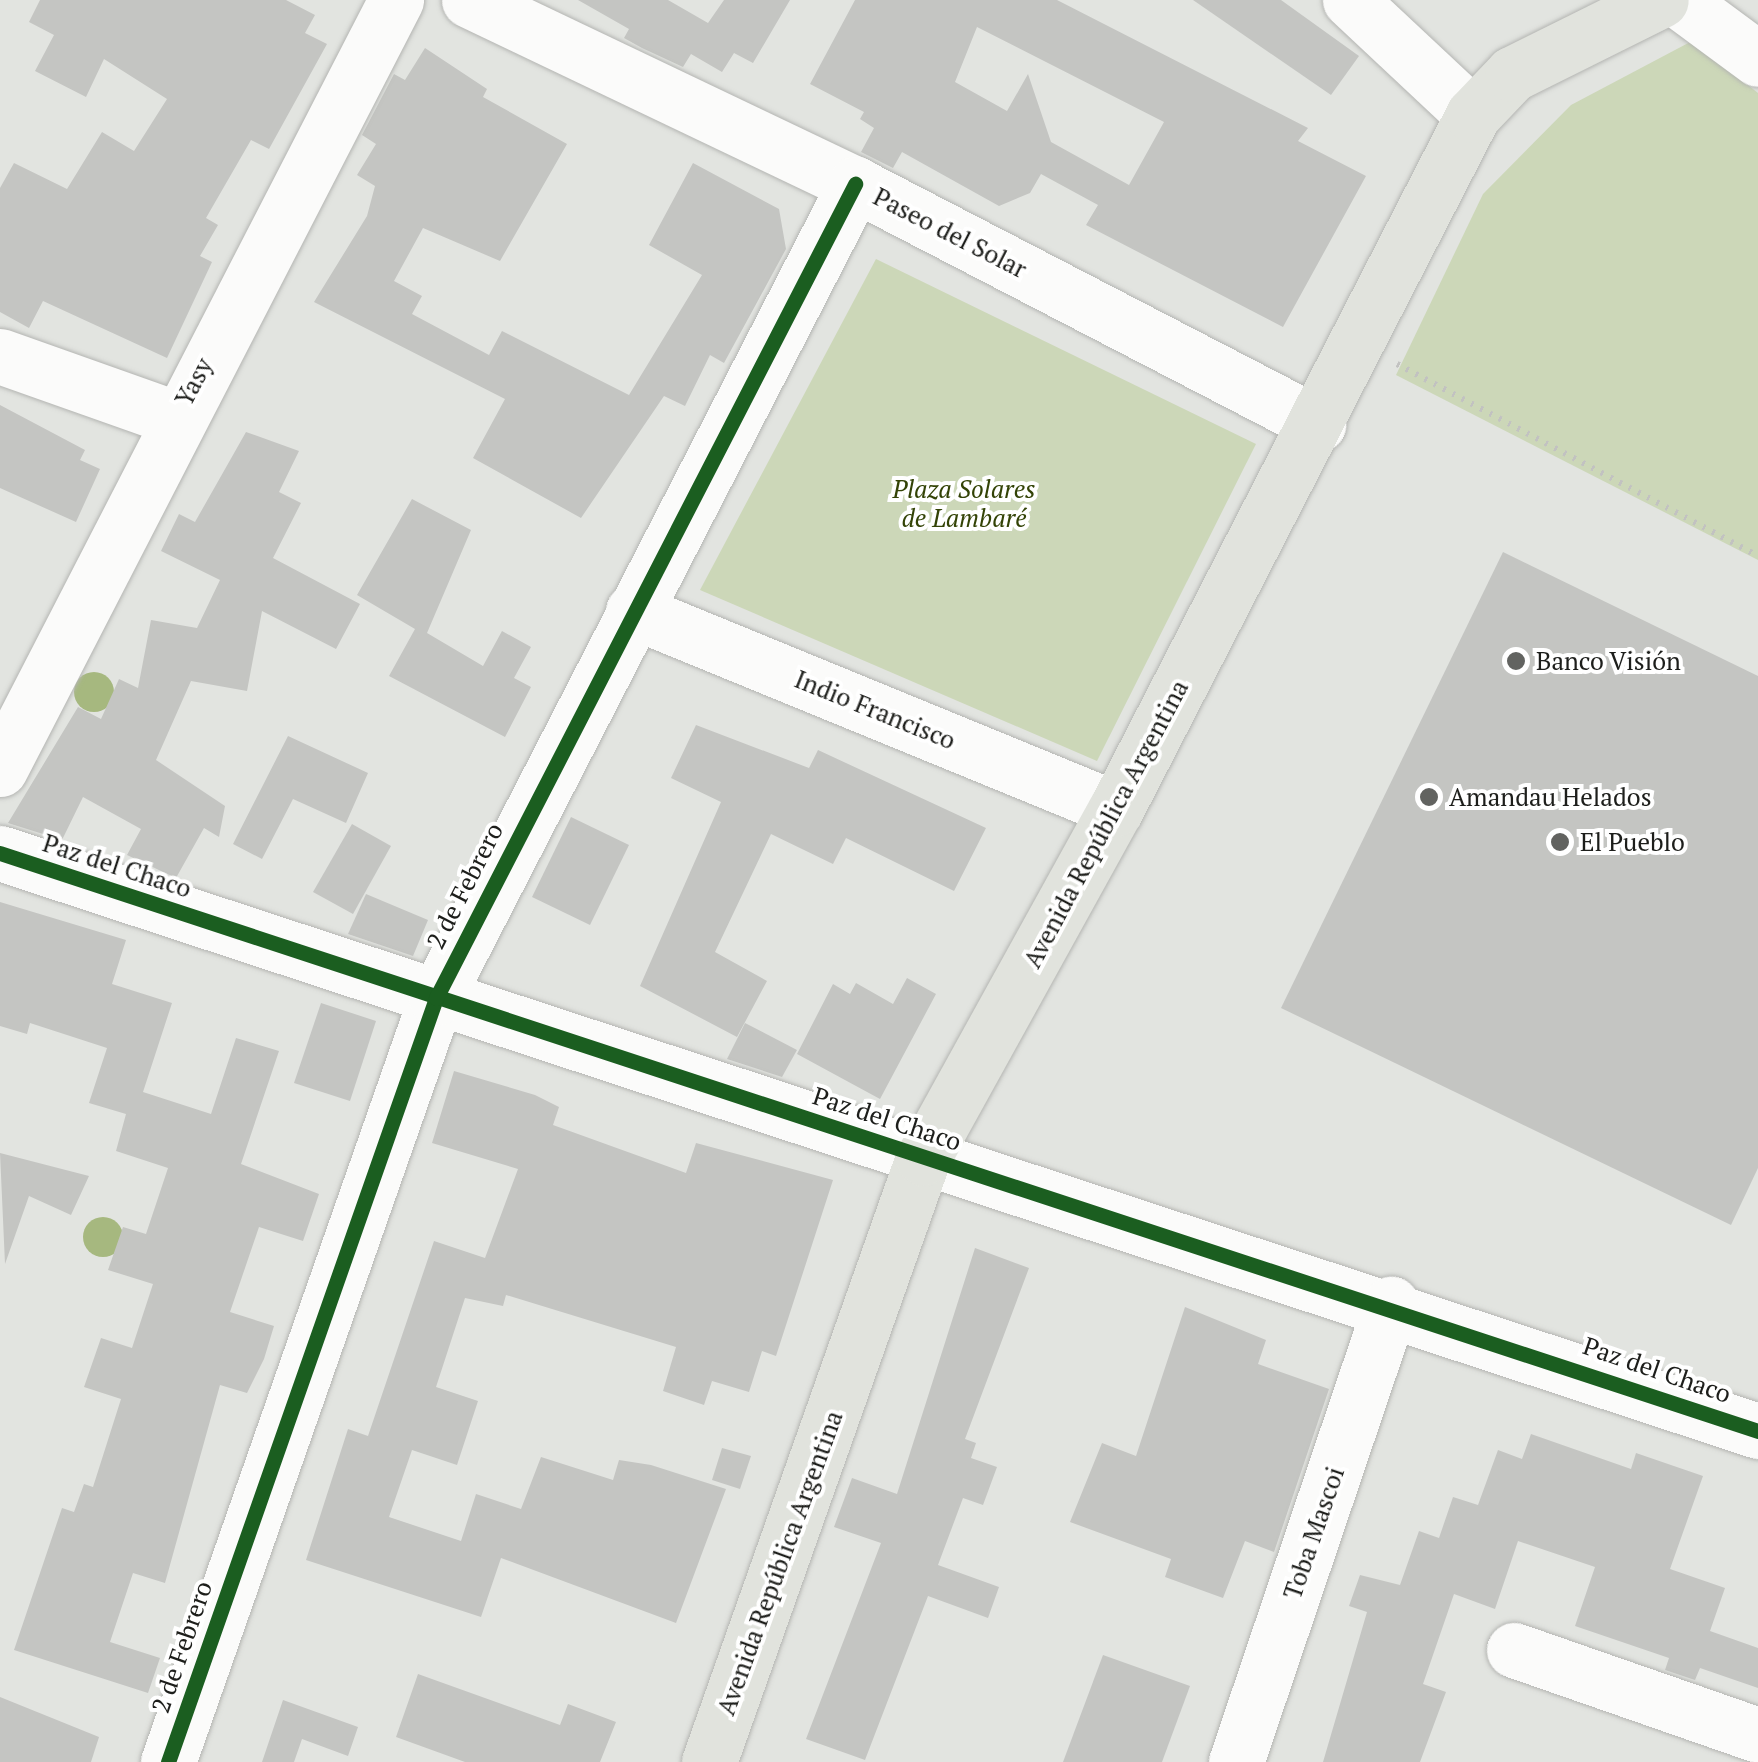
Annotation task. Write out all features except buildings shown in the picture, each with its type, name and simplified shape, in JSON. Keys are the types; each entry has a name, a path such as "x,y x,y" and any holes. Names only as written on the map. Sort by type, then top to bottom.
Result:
{"main road":[{"name":"Avenida República Argentina","path":"709,1762 924,1158 1116,809 1318,424 1473,114 1512,74 1661,0"}],"street":[{"name":"Yasy","path":"0,769 175,418 396,0"},
{"name":"Paseo del Solar","path":"469,0 855,184 1318,424"},
{"path":"1350,0 1473,114"},
{"path":"1678,0 1758,59"},
{"name":"2 de Febrero","path":"168,1762 436,998 855,184"},
{"path":"0,356 175,418"},
{"name":"Indio Francisco","path":"633,611 1116,809"},
{"name":"Paz del Chaco","path":"0,853 924,1158 1391,1304 1758,1432"},
{"name":"Toba Mascoi","path":"1236,1762 1391,1304"},
{"path":"1514,1650 1758,1735"}],"path":[{"path":"1358,343 1758,556"}],"green space":[{"path":"1692,41 1758,93 1758,560 1396,375 1483,194 1571,105"},
{"name":"Plaza Solares de Lambaré","path":"876,259 1256,444 1097,761 700,590"}],"shaded area":[{"path":"94,672 108,678 114,692 108,706 94,712 80,706 74,692 80,678"},
{"path":"103,1217 117,1223 123,1237 117,1251 103,1257 89,1251 83,1237 89,1223"}],"cycle path":[{"path":"168,1762 436,998 855,184"},
{"path":"0,853 1758,1431"}],"place":[{"name":"Banco Visión","path":"1516,661"},
{"name":"Amandau Helados","path":"1429,797"},
{"name":"El Pueblo","path":"1560,842"}]}
